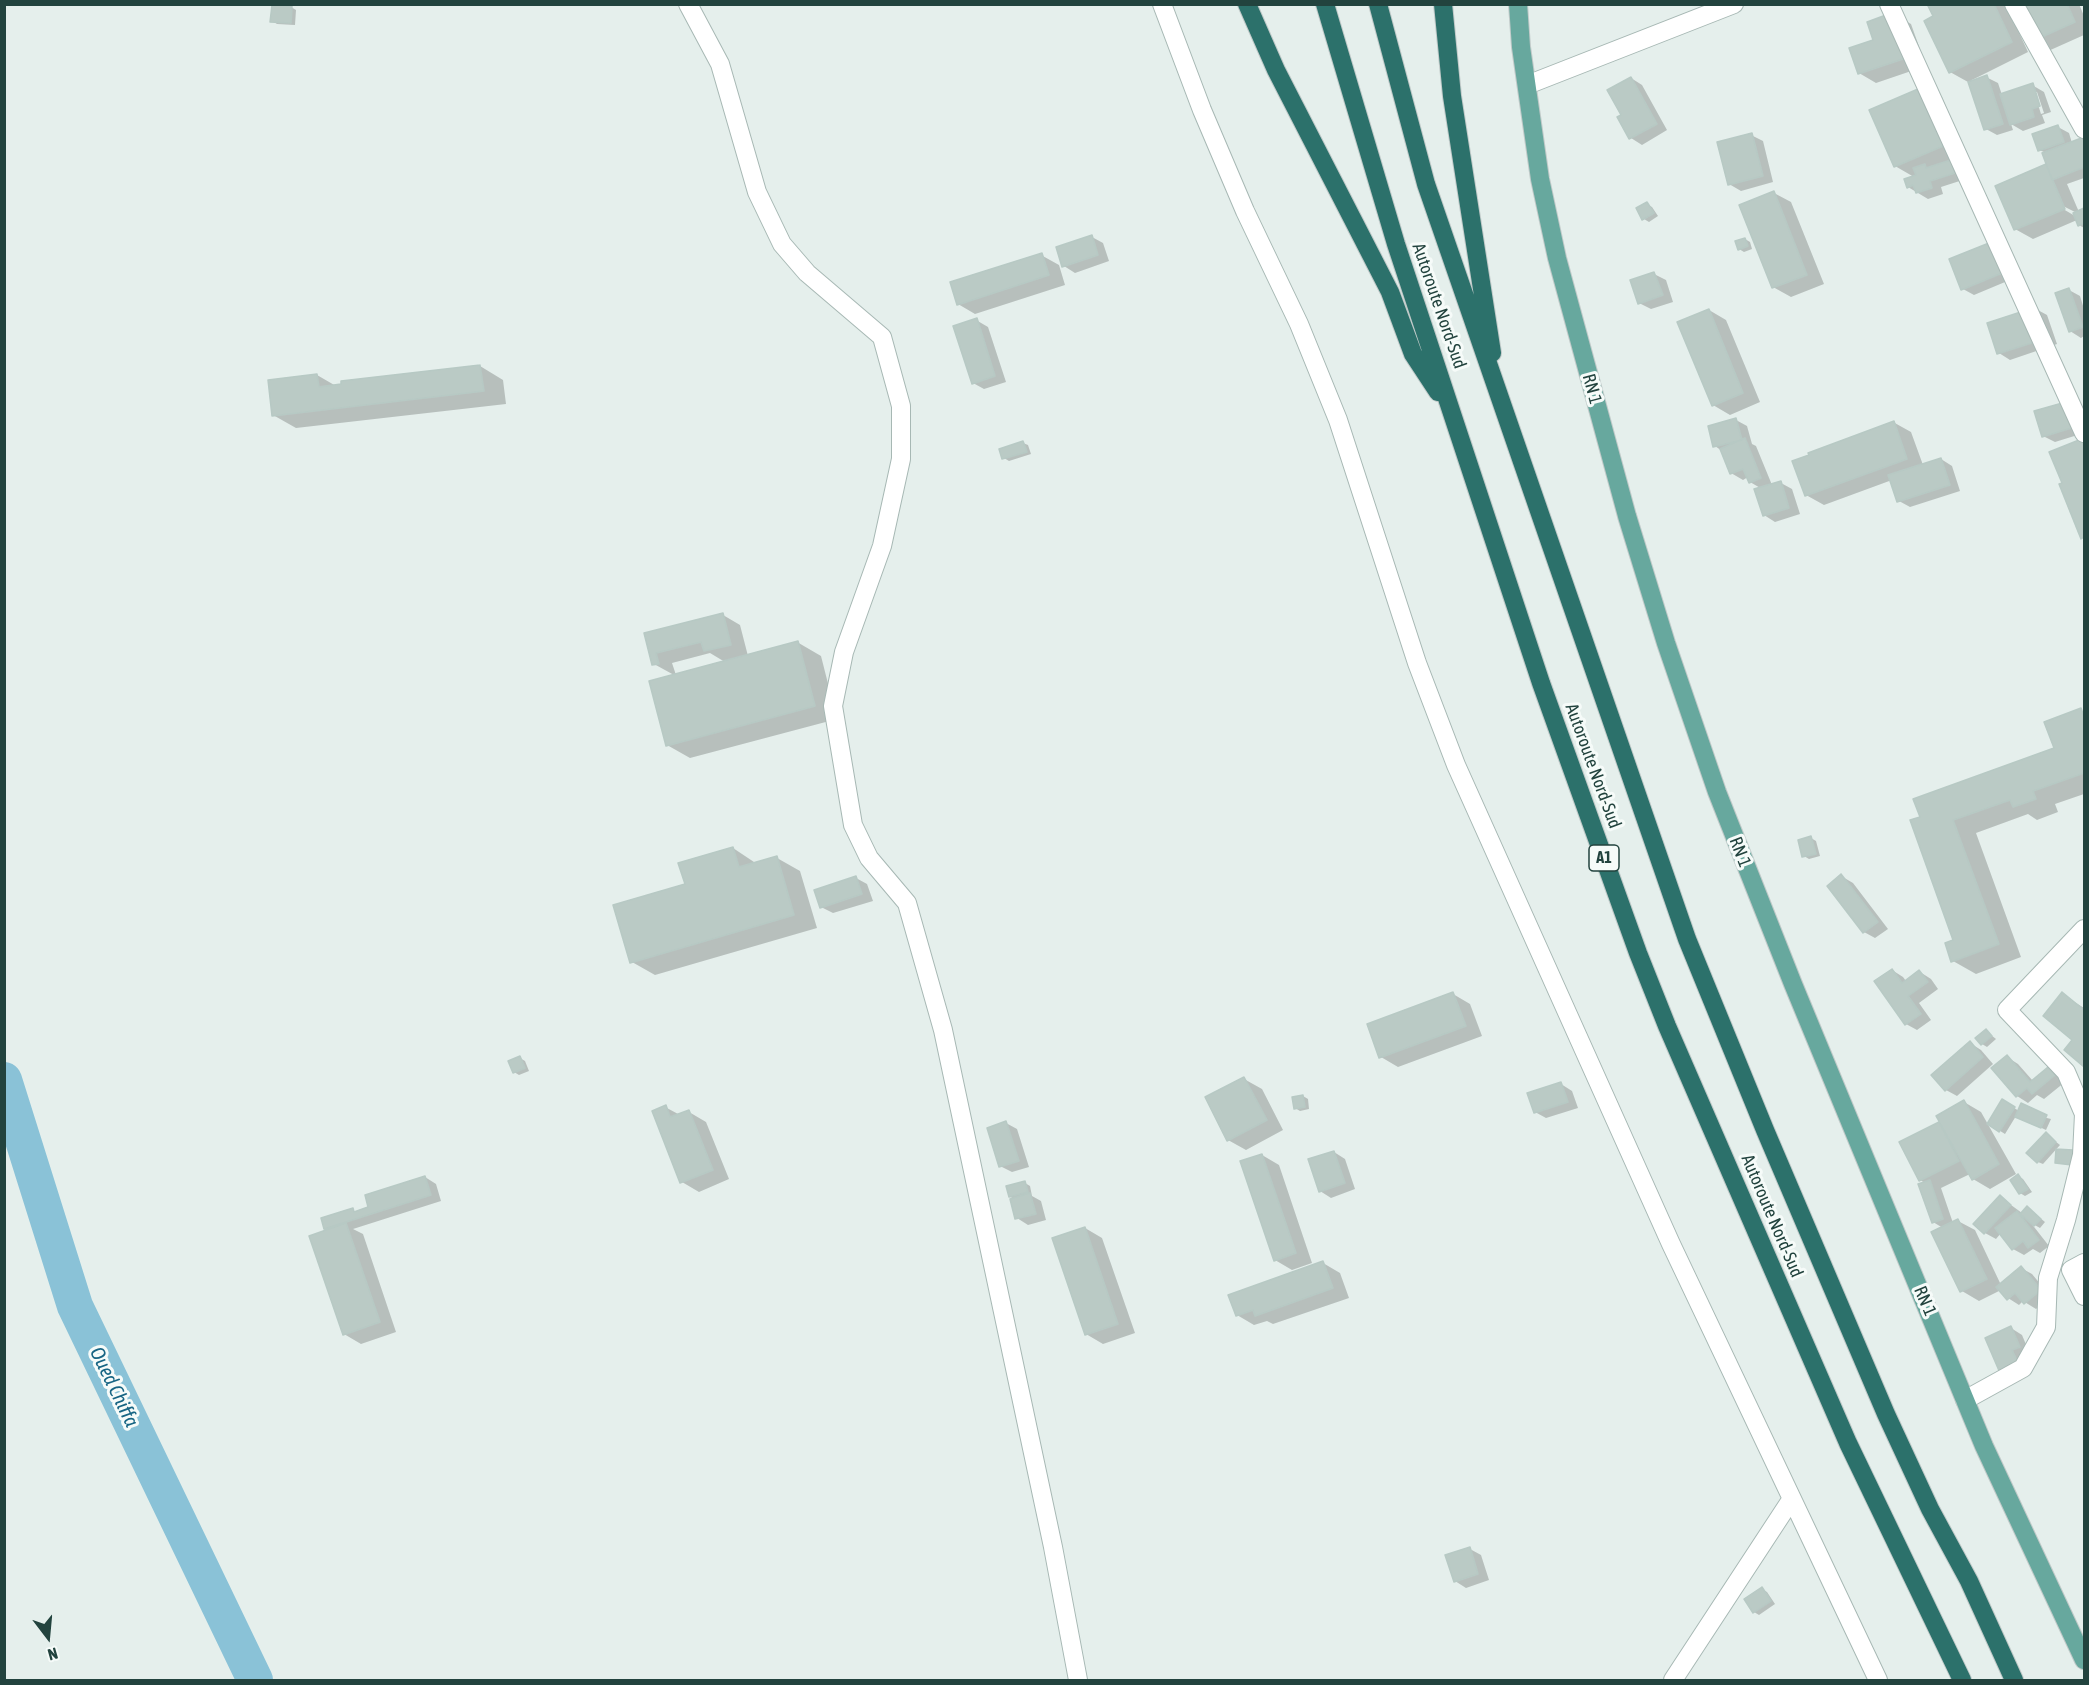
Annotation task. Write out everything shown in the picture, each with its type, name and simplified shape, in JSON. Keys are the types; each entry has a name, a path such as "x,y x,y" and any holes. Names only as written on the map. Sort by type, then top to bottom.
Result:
{"highway":[{"path":"1247,4 1276,70 1390,292 1413,354 1454,416"},
{"name":"Autoroute Nord-Sud","path":"1325,4 1396,244 1541,683 1638,953 1667,1026 1848,1443 1962,1680"},
{"name":"Autoroute Nord-Sud","path":"1378,4 1426,184 1684,928 1720,1022 1886,1414 1930,1509 1969,1581 2014,1680"},
{"path":"1443,4 1452,96 1498,394"}],"main road":[{"name":"RN 1","path":"1518,4 1521,47 1540,178 1557,258 1627,516 1666,643 1717,792 1965,1400 2025,1537 2085,1660"}],"street":[{"path":"688,4 720,64 757,192 782,244 807,273 882,337 901,406 901,459 882,546 844,652 832,706 853,825 868,858 907,903 944,1030 1053,1547 1078,1680"},
{"path":"1162,4 1206,120 1245,211 1299,324 1338,420 1417,663 1456,765 1666,1233 1878,1680"},
{"path":"1527,85 1734,4"},
{"path":"1889,4 2085,433"},
{"path":"2014,4 2085,129"},
{"path":"1965,1400 2023,1368 2046,1327 2048,1278 2066,1220 2082,1155 2084,1114 2066,1072 2007,1010 2085,929"},
{"path":"2085,1263 2071,1270 2085,1296"},
{"path":"1673,1680 1791,1500"}],"building":[{"path":"1927,4 1994,4 2012,42 1949,73 1924,21 1933,16"},
{"path":"2006,4 2067,4 2075,22 2028,43 2019,23 2015,25"},
{"path":"272,5 292,6 291,23 270,22"},
{"path":"1894,12 1909,57 1858,74 1849,48 1873,40 1867,22"},
{"path":"1987,75 2003,124 1984,130 1968,82"},
{"path":"1631,77 1657,124 1629,139 1617,117 1621,115 1607,90"},
{"path":"2033,83 2040,106 2032,109 2034,117 2010,125 2000,94"},
{"path":"1925,86 1950,143 1894,167 1869,110"},
{"path":"2058,125 2064,142 2038,151 2032,134"},
{"path":"1752,133 1763,176 1728,185 1717,142"},
{"path":"2084,137 2084,167 2052,180 2042,153"},
{"path":"1954,159 1958,172 1930,181 1932,188 1916,193 1913,185 1907,188 1904,179 1916,175 1913,168 1925,164 1926,168"},
{"path":"2046,164 2065,209 2014,230 1995,186"},
{"path":"1774,191 1807,275 1772,288 1739,205"},
{"path":"1647,202 1654,213 1642,220 1636,208"},
{"path":"2084,208 2084,223 2078,226 2073,213"},
{"path":"1092,235 1098,255 1062,267 1056,247"},
{"path":"1745,238 1748,246 1738,250 1735,241"},
{"path":"1994,241 2007,271 1961,290 1949,259"},
{"path":"1042,253 1049,275 957,305 950,282"},
{"path":"1654,272 1663,295 1638,304 1630,280"},
{"path":"2069,288 2083,327 2069,332 2055,293"},
{"path":"2036,307 2047,338 1997,354 1987,323"},
{"path":"1709,309 1743,393 1712,406 1677,322"},
{"path":"977,318 995,376 972,384 953,326"},
{"path":"480,365 484,391 272,416 268,380 317,374 319,387 341,384 341,381"},
{"path":"2073,400 2081,425 2042,437 2034,411"},
{"path":"1736,418 1742,440 1713,447 1708,426"},
{"path":"1894,421 1907,459 1805,496 1792,461"},
{"path":"1745,438 1761,478 1749,483 1743,469 1730,474 1720,449"},
{"path":"2084,438 2084,537 2081,539 2049,452"},
{"path":"1023,441 1027,452 1002,459 999,449"},
{"path":"1941,458 1950,485 1897,502 1888,475"},
{"path":"1781,481 1789,508 1763,516 1754,489"},
{"path":"723,613 731,645 704,651 701,642 656,653 659,664 652,665 644,633"},
{"path":"798,641 815,706 666,746 649,681"},
{"path":"2081,708 2084,717 2084,773 2033,791 2036,799 2013,807 2010,800 1953,820 1999,944 1951,962 1945,943 1953,940 1910,820 1920,817 1913,799 2054,748 2044,722"},
{"path":"1811,836 1816,854 1802,857 1798,840"},
{"path":"733,847 739,867 777,856 794,915 630,963 613,905 685,884 678,863"},
{"path":"1841,874 1878,922 1863,933 1827,886"},
{"path":"856,876 862,894 820,908 814,890"},
{"path":"1892,969 1902,983 1919,970 1928,982 1908,996 1921,1014 1905,1025 1874,981"},
{"path":"1453,992 1466,1026 1379,1058 1367,1024"},
{"path":"2062,992 2084,1010 2084,1067 2064,1050 2072,1040 2043,1016"},
{"path":"1986,1029 1992,1036 1981,1045 1975,1038"},
{"path":"1970,1041 1983,1057 1945,1091 1931,1075"},
{"path":"2007,1055 2030,1082 2048,1067 2055,1075 2032,1094 2027,1088 2016,1097 1991,1068"},
{"path":"520,1056 525,1068 513,1073 508,1061"},
{"path":"1244,1077 1267,1120 1227,1141 1205,1097"},
{"path":"1561,1082 1568,1102 1534,1113 1527,1093"},
{"path":"1303,1095 1305,1107 1294,1109 1292,1097"},
{"path":"2002,1099 2015,1107 1999,1132 1987,1124"},
{"path":"1964,1100 1999,1164 1972,1180 1936,1116"},
{"path":"2021,1103 2047,1115 2041,1128 2015,1117"},
{"path":"666,1105 670,1117 689,1110 713,1170 680,1183 652,1111"},
{"path":"1006,1121 1019,1161 999,1167 987,1128"},
{"path":"1939,1122 1959,1161 1919,1181 1899,1142"},
{"path":"2046,1132 2056,1142 2037,1163 2026,1153"},
{"path":"2056,1149 2073,1150 2072,1165 2055,1163"},
{"path":"1334,1151 1345,1183 1319,1192 1308,1159"},
{"path":"1262,1154 1296,1253 1274,1261 1240,1161"},
{"path":"2018,1174 2028,1189 2019,1194 2010,1180"},
{"path":"425,1176 431,1195 324,1229 321,1218 353,1208 354,1212 368,1207 365,1195"},
{"path":"1930,1180 1943,1219 1932,1223 1918,1184"},
{"path":"1025,1181 1028,1192 1009,1197 1006,1186"},
{"path":"1030,1193 1036,1214 1015,1219 1010,1199"},
{"path":"2000,1195 2011,1205 1984,1234 1973,1224"},
{"path":"2027,1206 2041,1219 2034,1226 2020,1214"},
{"path":"2017,1211 2039,1240 2028,1248 2023,1241 2012,1250 1995,1228"},
{"path":"1958,1219 1987,1279 1960,1292 1931,1232"},
{"path":"346,1223 380,1322 343,1335 309,1236"},
{"path":"1085,1227 1118,1324 1085,1335 1052,1238"},
{"path":"1323,1261 1333,1288 1255,1316 1253,1310 1236,1316 1228,1295"},
{"path":"2021,1266 2041,1290 2024,1304 2015,1293 2007,1300 1996,1287"},
{"path":"2011,1326 2020,1347 2012,1350 2019,1365 2000,1373 1985,1338"},
{"path":"1470,1547 1478,1574 1454,1582 1445,1555"},
{"path":"1762,1587 1771,1601 1753,1613 1744,1599"}],"waterway":[{"name":"Oued Chiffa","path":"4,1080 75,1306 255,1680"}]}
